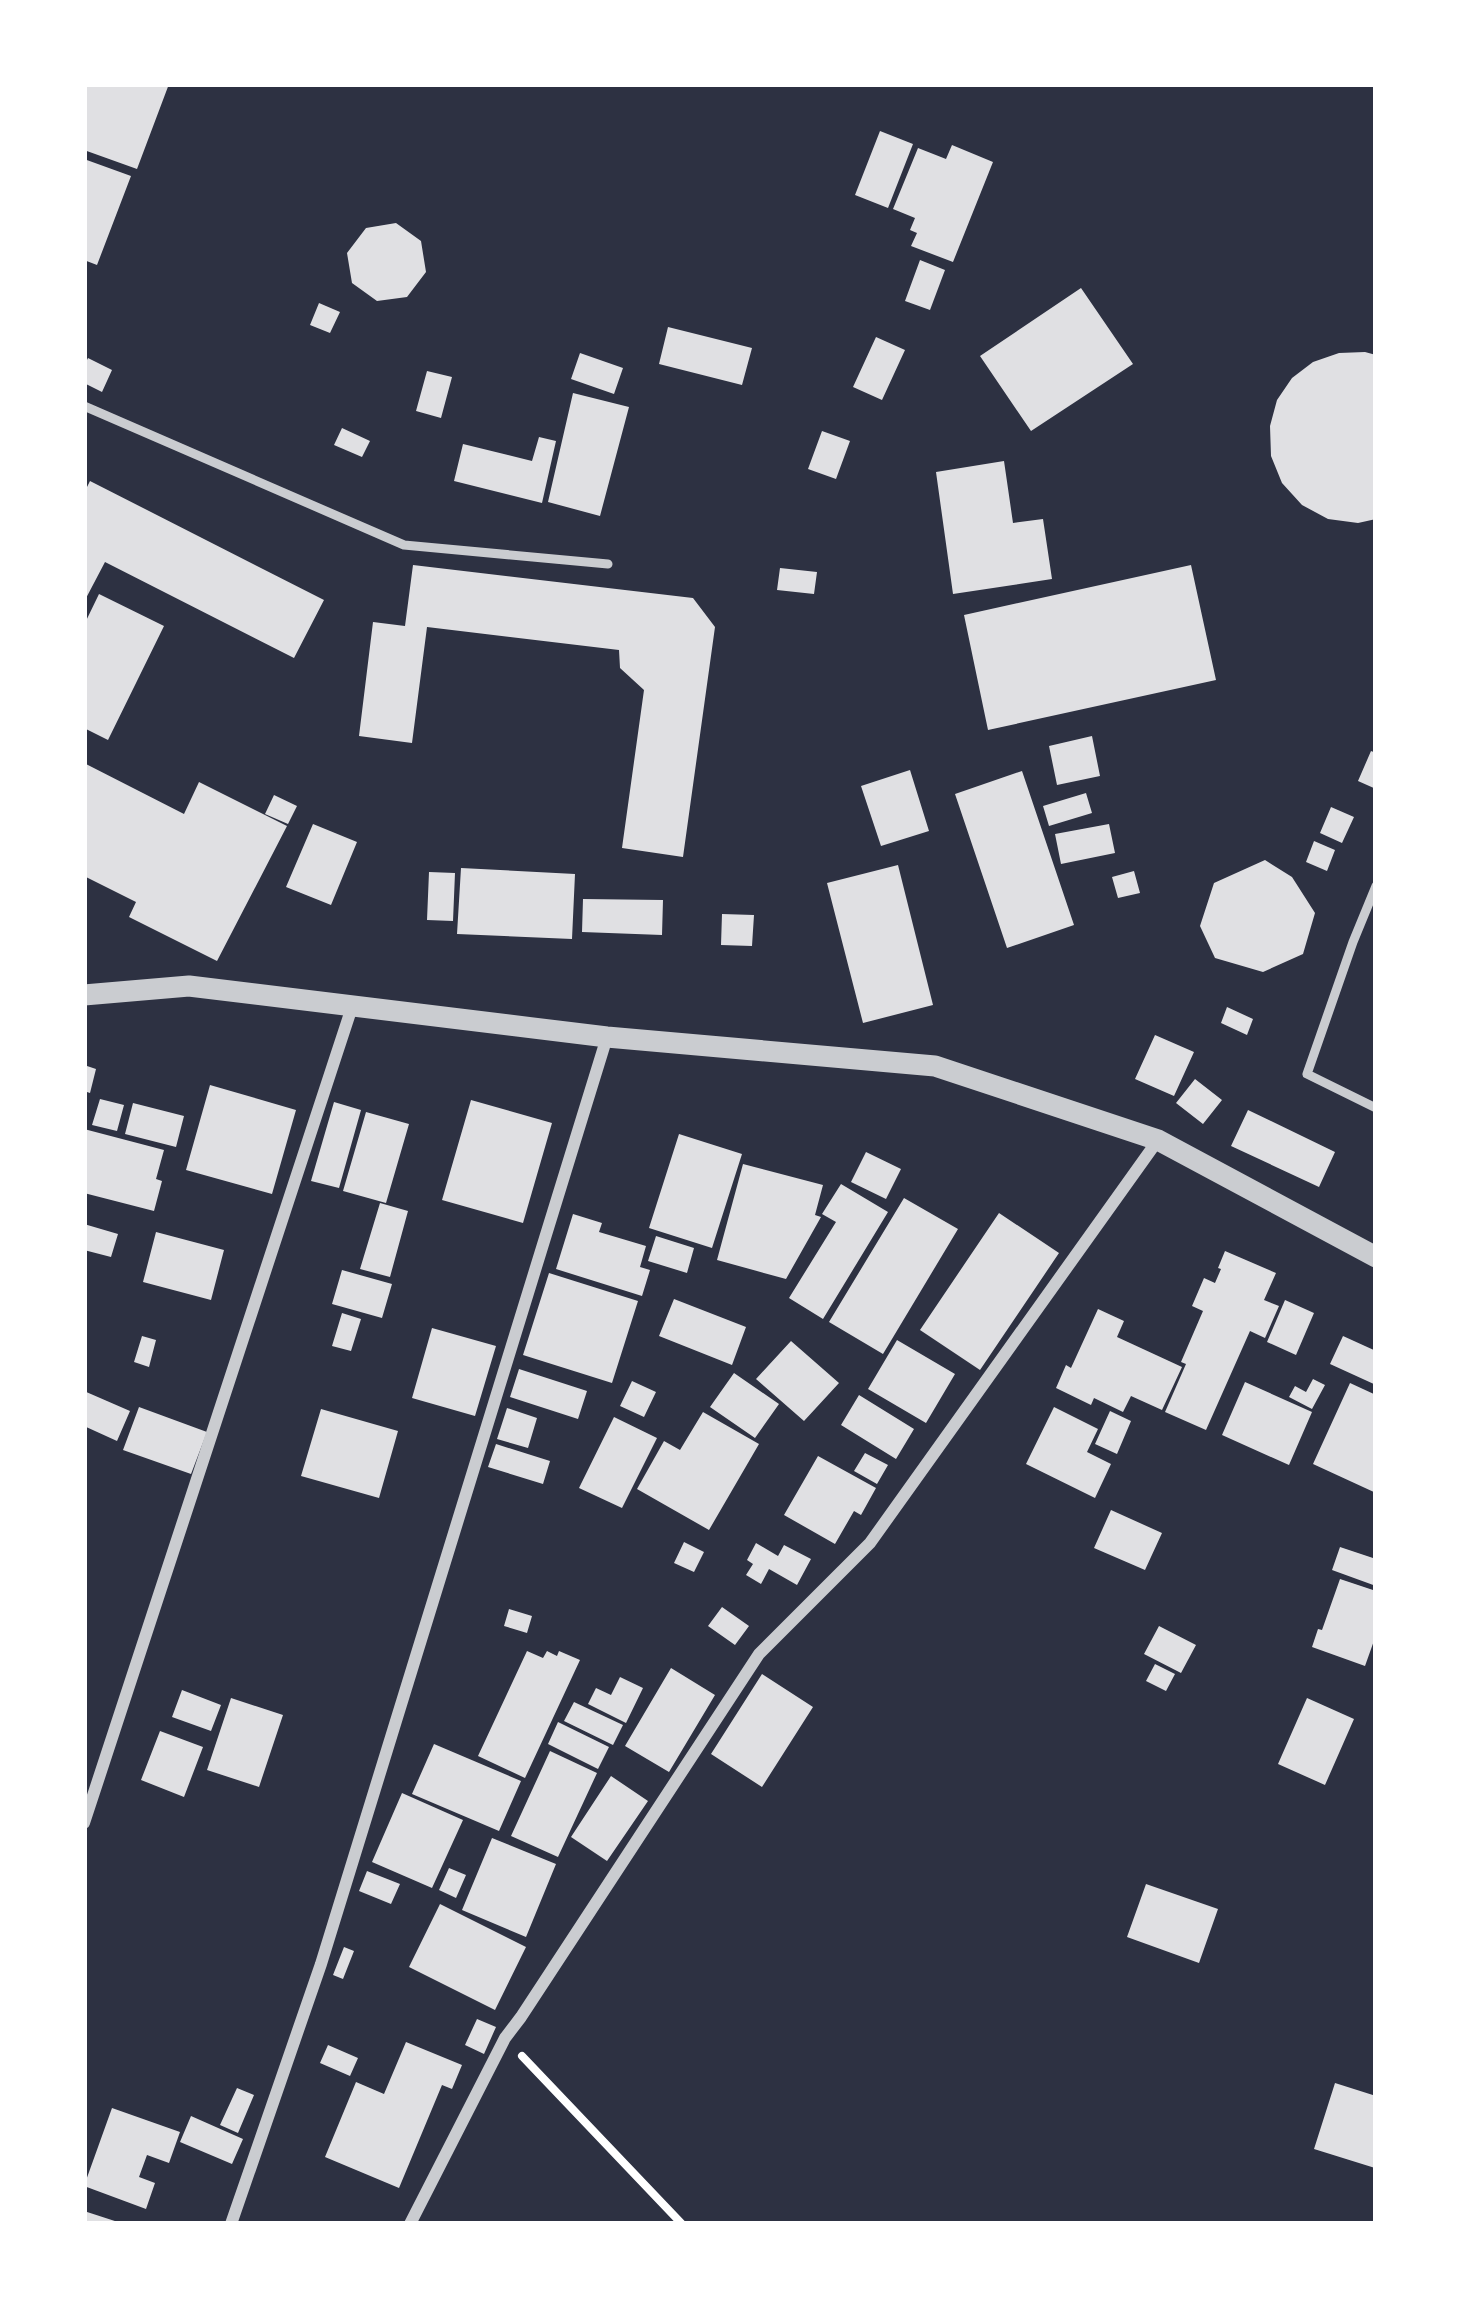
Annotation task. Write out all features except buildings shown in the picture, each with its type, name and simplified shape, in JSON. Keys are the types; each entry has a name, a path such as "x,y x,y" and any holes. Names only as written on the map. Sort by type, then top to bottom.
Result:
{"street":[{"path":"84,995 189,986 607,1037 935,1066 1158,1140 1376,1257"},
{"path":"84,1823 353,1004"},
{"path":"231,2224 321,1964 607,1037"},
{"path":"410,2224 505,2038 760,1654 870,1543 1158,1140"}],"lane":[{"path":"84,406 404,545 608,564"},
{"path":"1376,886 1307,1074 1376,1108"}],"path":[{"path":"505,2038 682,2224"}]}
